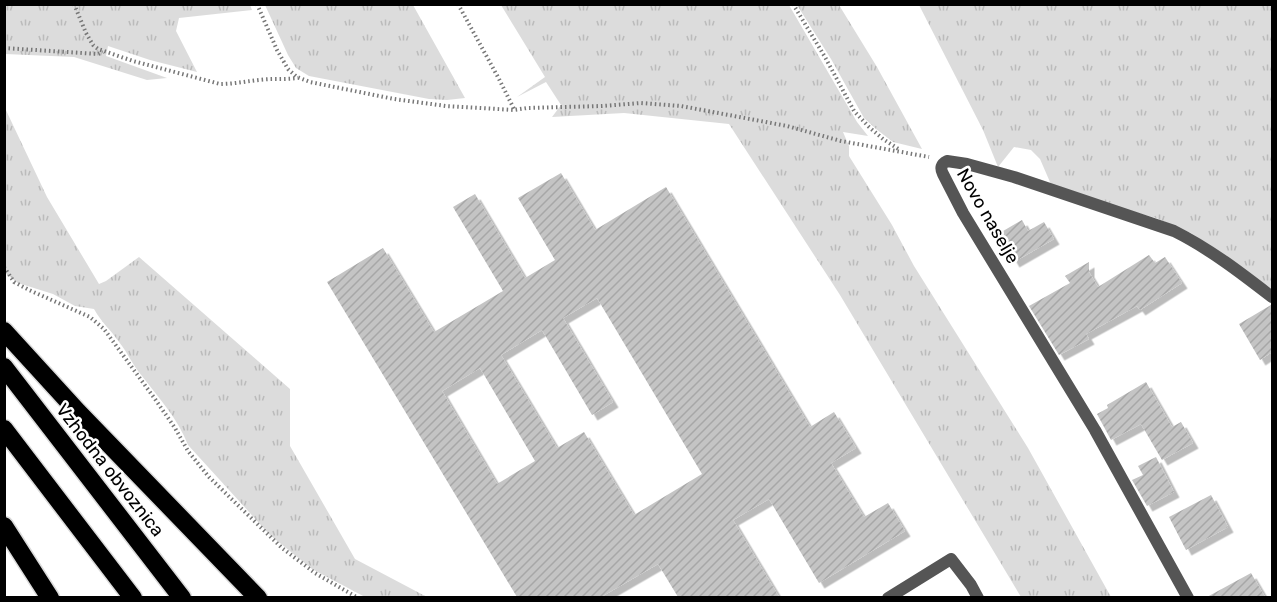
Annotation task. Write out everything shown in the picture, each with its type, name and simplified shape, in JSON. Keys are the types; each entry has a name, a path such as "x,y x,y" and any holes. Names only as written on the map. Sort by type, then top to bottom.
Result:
{"highway":[{"path":"4,331 78,412 258,597"},
{"name":"Vzhodna obvoznica","path":"4,368 182,597"},
{"path":"4,429 133,597"},
{"path":"4,526 50,597"}],"street":[{"name":"Novo naselje","path":"1188,597 1095,430 963,213 941,170 944,162 967,164 1014,177 1174,231 1216,256 1272,297"},
{"path":"888,597 951,559 978,597"}],"path":[{"path":"75,4 93,45 98,49 133,61 220,84 301,78"},
{"path":"257,4 288,69 301,78 321,84 394,99 446,106 514,110 641,103 681,106 788,126 841,141 947,161"},
{"path":"458,4 514,110"},
{"path":"793,4 854,111 882,139 903,152"},
{"path":"4,48 98,54 104,51"},
{"path":"4,267 14,282 90,317 104,328 168,418 188,451 210,477 282,548 315,573 358,597"}],"green space":[{"path":"5,5 250,5 252,10 179,18 176,31 197,72 108,46 106,56 167,78 147,80 74,57 5,54"},
{"path":"265,5 413,5 465,98 429,99 309,76 296,68"},
{"path":"501,5 789,5 857,122 868,136 843,132 849,146 849,156 892,225 914,266 1028,448 1111,597 1021,597 840,295 729,124 624,113 552,117 561,105 546,82 517,97 545,77"},
{"path":"797,5 839,5 877,67 922,149 893,142 864,118"},
{"path":"919,5 1272,5 1272,290 1191,233 1156,218 1053,189 1040,159 1031,150 1014,147 998,167 983,130"},
{"path":"4,106 47,197 99,284 139,257 290,389 290,446 355,559 427,597 365,597 312,569 270,535 188,445 174,418 94,309 75,306 53,294 18,283 5,273"}],"building":[{"path":"561,173 595,230 666,187 810,427 834,412 856,448 831,463 864,517 888,503 905,531 819,583 769,499 733,520 779,597 678,597 658,564 601,597 517,597 327,282 383,248 434,332 503,291 453,207 475,194 525,278 555,260 518,198","holes":["597,298 702,474 634,515 584,432 557,448 501,355 542,330 592,415 613,402 563,318","480,368 535,461 497,484 442,391"]},
{"path":"1022,220 1028,231 1044,222 1054,239 1014,262 998,234"},
{"path":"1149,255 1155,263 1165,257 1182,283 1140,310 1137,306 1086,334 1089,339 1059,355 1029,306 1070,283 1065,276 1089,262 1089,272 1098,287"},
{"path":"1271,305 1272,352 1260,360 1239,324"},
{"path":"1146,382 1172,427 1181,422 1193,443 1162,460 1141,424 1111,440 1097,414 1108,408 1107,405"},
{"path":"1156,457 1174,492 1147,506 1132,480 1143,475 1138,466"},
{"path":"1211,495 1228,527 1186,550 1169,517"},
{"path":"1251,573 1265,597 1207,597"}]}
